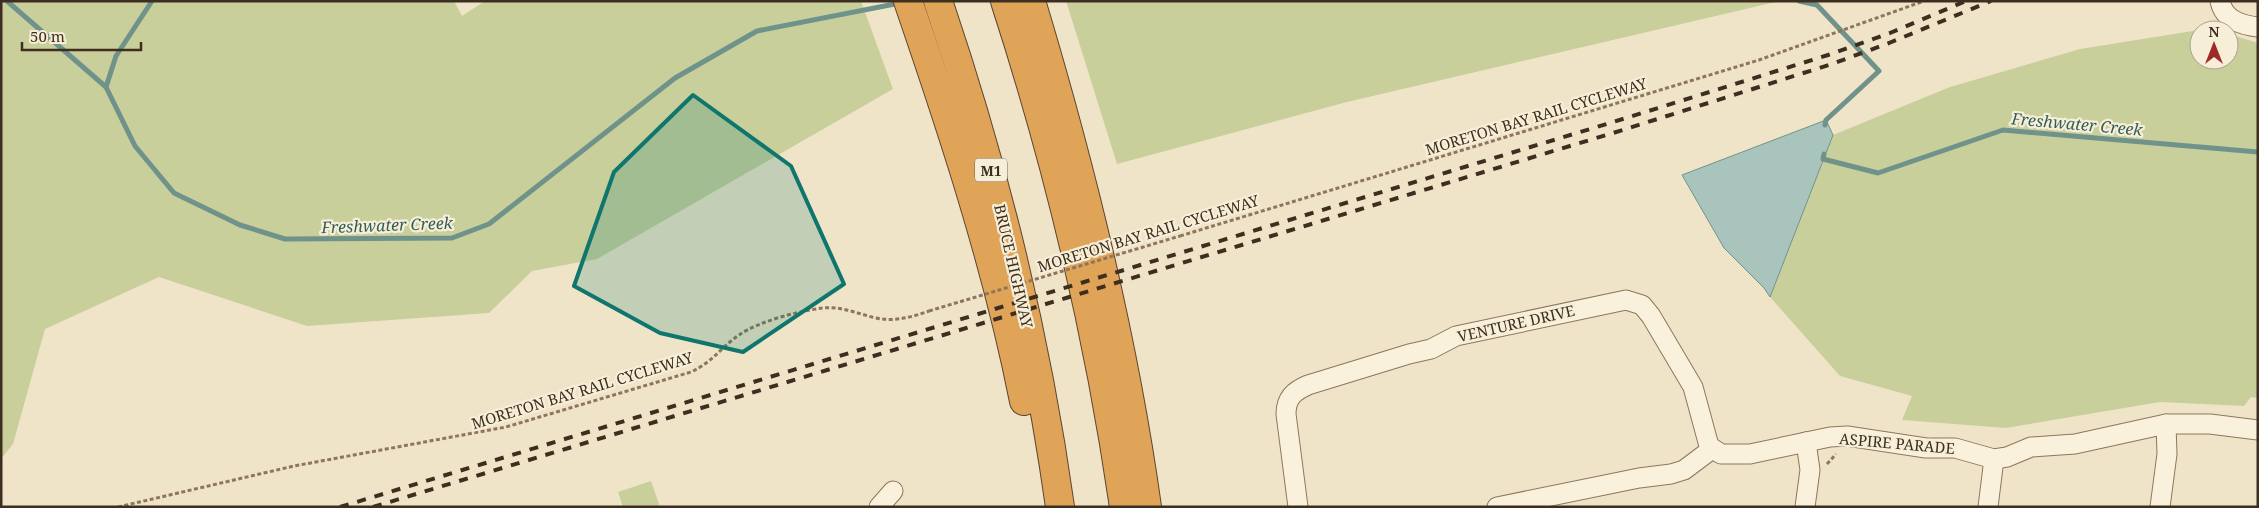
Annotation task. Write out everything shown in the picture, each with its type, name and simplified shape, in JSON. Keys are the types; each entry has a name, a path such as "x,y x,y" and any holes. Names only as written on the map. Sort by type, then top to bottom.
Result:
{"highway":[{"path":"908,1 932,70 995,279 1015,356 1029,426 1052,446"},
{"name":"BRUCE HIGHWAY","path":"938,1 960,67 994,183 1028,322 1052,446 1060,507"},
{"path":"1005,1 1036,58 1086,198 1118,336 1146,507"},
{"path":"1031,1 1036,58 1061,187 1089,309 1112,428 1124,507"}],"street":[{"path":"2220,1 2221,6 2234,21 2258,28"},
{"name":"VENTURE DRIVE","path":"1298,507 1286,414 1288,400 1294,392 1308,385 1431,349 1456,336 1619,301 1637,303 1651,316 1693,387 1707,440 1712,449"},
{"path":"2160,507 2167,454 2166,424"},
{"path":"1988,507 1994,459 2007,457 2031,447 2075,444 2166,424 2210,424 2258,430"},
{"name":"ASPIRE PARADE","path":"1712,449 1721,454 1740,455 1830,437 1852,437 1926,448 1955,448 1994,459"},
{"path":"1805,507 1810,470 1806,442"},
{"path":"1497,507 1638,478 1677,472 1712,449"},
{"path":"878,507 893,491"}],"path":[{"name":"MORETON BAY RAIL CYCLEWAY","path":"118,507 294,466 465,436 541,418 691,372 710,362 748,329 807,312 832,308 886,320 911,317 1619,104 1820,40 1924,1"}],"highlighted area":[{"path":"693,95 791,166 844,284 743,352 660,333 574,286 614,172"}],"green space":[{"path":"1,1 454,1 462,16 485,1 861,1 893,89 597,259 532,271 489,313 307,326 159,277 45,329 13,444 1,459"},
{"path":"1066,1 1780,1 1347,102 1117,164"},
{"path":"2189,32 2189,70 2239,70 2239,37 2258,43 2258,398 2251,397 2244,406 2160,402 2006,428 1902,420 1912,396 1840,376 1770,297 1833,135 1950,87 2080,49"},
{"path":"651,481 660,507 623,507 618,492"}],"water":[{"path":"1826,120 1833,135 1770,297 1764,288 1724,248 1682,175"}],"waterway":[{"name":"Freshwater Creek","path":"7,1 106,87 135,146 174,193 240,225 285,239 452,238 489,224 675,78 757,31 900,3"},
{"name":"Freshwater Creek","path":"106,87 116,56 152,1"},
{"name":"Freshwater Creek","path":"1799,1 1817,5 1879,71 1826,120 1825,125"},
{"name":"Freshwater Creek","path":"1824,154 1823,159 1878,173 2003,130 2258,152"}],"railway":[{"path":"340,507 1610,123 1828,55 1890,33 1966,1"},
{"path":"373,507 1613,133 1832,64 1991,1"}]}
